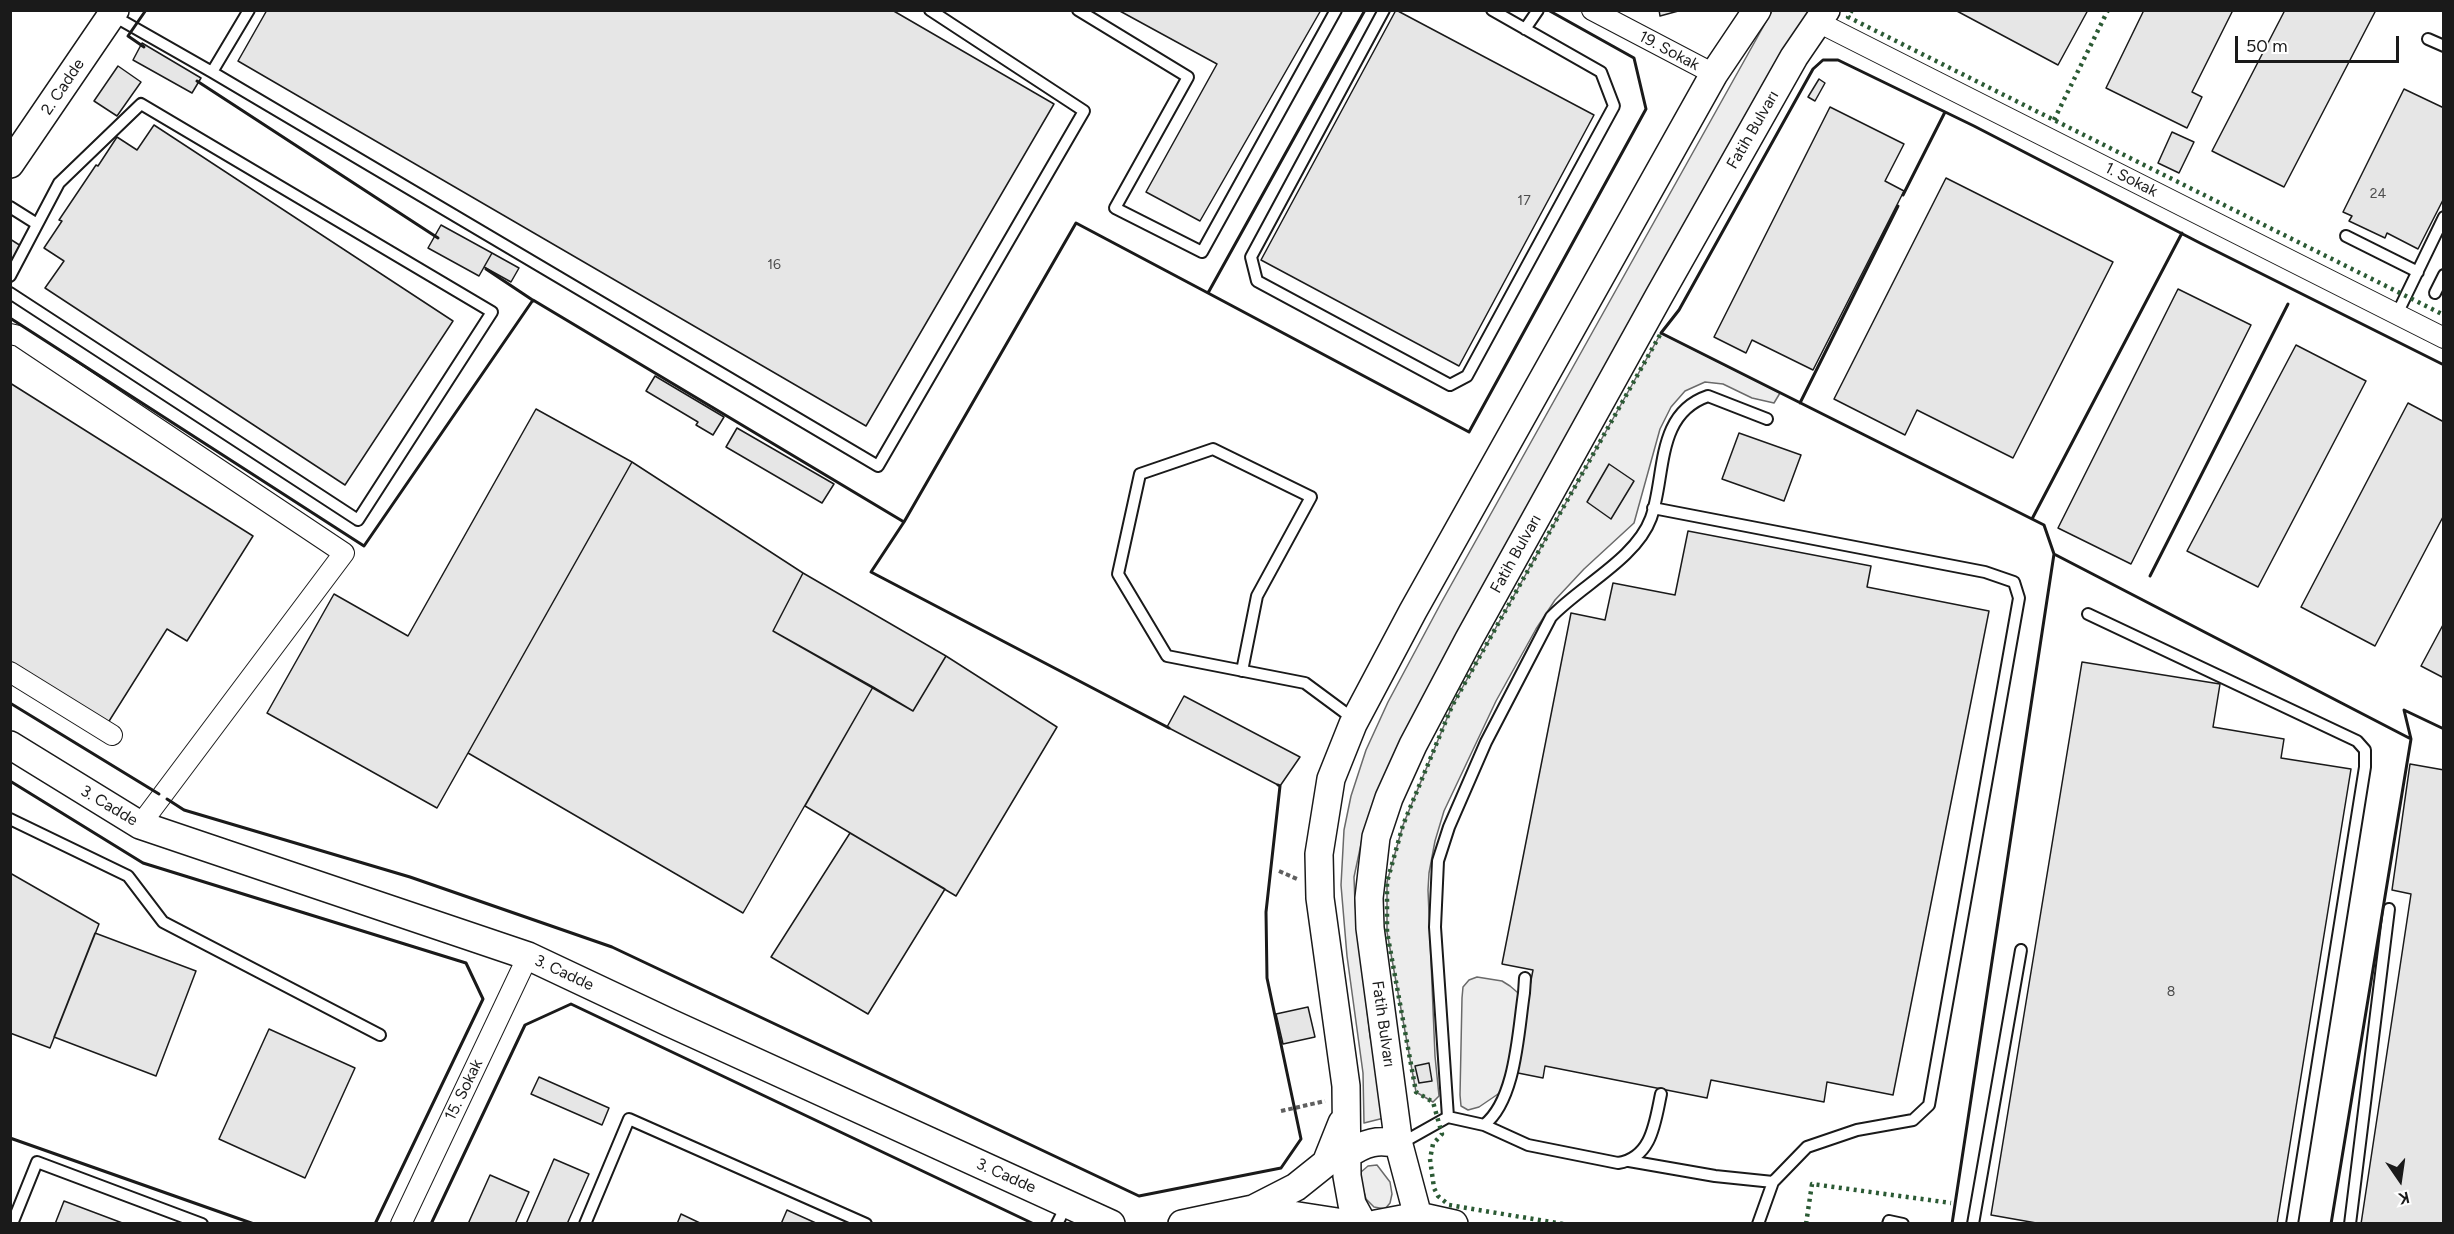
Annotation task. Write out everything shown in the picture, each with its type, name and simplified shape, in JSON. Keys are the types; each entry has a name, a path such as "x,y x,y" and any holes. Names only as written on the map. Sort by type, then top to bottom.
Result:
{"main road":[{"path":"1363,1224 1352,1204 1347,1176 1341,1106 1343,1058 1320,898 1319,854 1331,779 1355,720 1413,611 1714,74 1756,11"},
{"name":"2. Cadde","path":"10,164 113,13"},
{"name":"Fatih Bulvarı","path":"1419,1220 1399,1145 1370,928 1369,898 1376,837 1389,798 1413,745 1469,639 1664,286 1794,57 1822,16"},
{"name":"3. Cadde","path":"10,745 140,825 528,956 1062,1214 1100,1222"},
{"path":"1182,1224 1253,1209 1296,1187 1326,1162 1341,1106"},
{"path":"1347,1155 1364,1144 1387,1140 1399,1145"},
{"path":"1253,1209 1350,1224"},
{"path":"1376,1224 1419,1220 1454,1224"}],"street":[{"name":"19. Sokak","path":"1592,10 1714,74"},
{"name":"1. Sokak","path":"1822,16 2444,338"},
{"path":"10,334 19,336 344,553 140,825"},
{"path":"10,672 112,735"},
{"name":"15. Sokak","path":"401,1224 528,956"}],"lane":[{"path":"213,72 249,10"},
{"path":"113,13 878,466 1084,111 930,10"},
{"path":"1078,10 1188,77 1116,208 1202,252 1336,10"},
{"path":"1384,10 1251,257 1257,281 1450,385 1467,376 1614,106 1601,72 1492,10"},
{"path":"1525,29 1538,10"},
{"path":"2428,39 2444,46"},
{"path":"10,276 59,183 141,104 492,312 358,520 10,293"},
{"path":"10,207 37,224"},
{"path":"2397,314 2444,217"},
{"path":"2346,236 2418,272"},
{"path":"2435,292 2444,275"},
{"path":"1448,1118 1435,927 1438,861 1486,742 1551,617 1565,602 1621,557 1644,534 1653,508 1662,454 1683,411 1696,400 1708,396 1767,419"},
{"path":"1242,671 1257,596 1311,497 1213,449 1140,474 1118,574 1167,656 1242,671 1305,683 1355,720"},
{"path":"1653,508 1985,572 2014,582 2019,598 1929,1106 1913,1120 1857,1130 1807,1147 1773,1182 1758,1224"},
{"path":"2088,615 2357,741 2365,750 2363,778 2292,1224"},
{"path":"10,819 128,876 163,922 381,1035"},
{"path":"2350,1224 2389,909"},
{"path":"1973,1224 2021,950"},
{"path":"1484,1125 1494,1118 1502,1106 1508,1089 1525,978"},
{"path":"1629,1161 1649,1143 1661,1094"},
{"path":"1399,1145 1448,1118 1484,1125 1528,1145 1618,1163 1629,1161 1715,1176 1773,1182"},
{"path":"585,1224 629,1119 866,1224"},
{"path":"12,1224 37,1162 202,1224"},
{"path":"1888,1224 1889,1221 1903,1224"}],"path":[{"path":"1281,1111 1341,1106"}],"shaded area":[{"path":"1772,11 1813,11 1364,830 1354,877 1355,904 1370,1036 1388,1117 1364,1123 1363,1073 1347,956 1341,885 1344,830 1351,796 1366,750 1388,702 1441,603"},
{"path":"1661,333 1780,393 1774,403 1752,398 1723,384 1705,382 1685,391 1671,407 1660,429 1634,523 1584,569 1555,600 1496,701 1444,811 1429,873 1435,1056 1439,1096 1433,1102 1416,1092 1387,932 1387,882 1403,825 1452,706"},
{"path":"1477,977 1502,981 1517,992 1521,1001 1508,1076 1501,1092 1479,1107 1468,1110 1461,1106 1460,1095 1462,998 1463,987 1469,980"},
{"path":"1377,1165 1390,1182 1392,1194 1390,1203 1385,1209 1374,1207 1366,1199 1361,1182 1361,1172 1368,1166"}],"building":[{"path":"267,10 892,10 1054,104 866,426 238,61"},
{"path":"1118,10 1321,10 1200,221 1146,192 1217,64"},
{"path":"1396,10 1594,115 1459,366 1261,260"},
{"path":"1659,10 1682,10 1660,16"},
{"path":"1955,10 2088,10 2058,65"},
{"path":"2144,10 2233,10 2192,92 2202,97 2187,128 2106,88"},
{"path":"2285,10 2376,10 2284,187 2212,151"},
{"path":"142,43 201,78 192,93 133,60"},
{"path":"118,66 141,82 117,116 94,101"},
{"path":"1819,79 1825,83 1815,101 1808,97"},
{"path":"2404,89 2444,108 2444,198 2418,249 2387,233 2385,238 2349,221 2352,216 2343,212"},
{"path":"1830,107 1904,144 1885,181 1904,191 1813,370 1752,340 1746,353 1714,337"},
{"path":"154,125 453,321 345,485 45,288 64,261 44,248 62,221 59,220 117,137 137,150"},
{"path":"2172,132 2194,142 2179,173 2158,163"},
{"path":"1946,178 2113,262 2013,458 1917,410 1905,435 1834,399"},
{"path":"441,225 492,253 479,276 428,248"},
{"path":"10,239 21,246 10,262"},
{"path":"492,253 519,268 511,282 484,267"},
{"path":"2178,289 2251,325 2131,564 2058,528"},
{"path":"2296,345 2366,381 2258,587 2187,551"},
{"path":"655,376 724,417 713,435 696,425 698,422 646,391"},
{"path":"10,383 253,536 187,641 167,629 106,726 10,666"},
{"path":"2408,403 2444,422 2444,515 2375,646 2301,607"},
{"path":"536,409 632,462 437,808 267,713 334,594 408,636"},
{"path":"737,428 834,484 822,503 726,447"},
{"path":"1739,433 1801,455 1784,501 1722,479"},
{"path":"632,462 803,573 773,631 873,687 743,913 468,753"},
{"path":"1609,464 1634,481 1611,519 1587,502"},
{"path":"1688,531 1871,566 1867,587 1989,611 1893,1095 1827,1082 1824,1102 1711,1080 1707,1098 1545,1066 1543,1078 1513,1072 1533,970 1502,964 1571,613 1605,620 1613,583 1675,595"},
{"path":"803,573 946,656 913,711 773,631"},
{"path":"2444,623 2444,678 2421,666"},
{"path":"946,656 1057,727 956,896 805,806 873,687 913,711"},
{"path":"2082,662 2220,684 2213,727 2284,739 2281,758 2351,769 2277,1224 2042,1224 1991,1215"},
{"path":"1184,696 1300,757 1280,786 1167,727"},
{"path":"2410,764 2444,770 2444,1224 2361,1224 2411,894 2392,890"},
{"path":"850,833 945,889 868,1014 771,957"},
{"path":"10,873 99,924 50,1048 10,1033"},
{"path":"95,933 196,971 156,1076 54,1037"},
{"path":"1308,1007 1315,1037 1283,1044 1276,1014"},
{"path":"269,1029 355,1068 305,1178 219,1139"},
{"path":"1429,1063 1432,1081 1419,1083 1415,1066"},
{"path":"539,1077 609,1108 602,1125 531,1094"},
{"path":"554,1159 589,1174 567,1224 526,1224"},
{"path":"490,1175 529,1192 515,1224 468,1224"},
{"path":"64,1201 125,1224 55,1224"},
{"path":"787,1210 818,1224 781,1224"},
{"path":"681,1214 702,1224 677,1224"}],"hedge":[{"path":"1852,10 1848,17 2444,315"},
{"path":"2054,120 2108,10"},
{"path":"1563,1224 1449,1205 1438,1196 1434,1188 1430,1159 1433,1144 1442,1134 1433,1102 1416,1092 1387,932 1387,882 1403,825 1452,706 1661,333"},
{"path":"1806,1224 1812,1184 1951,1203"}],"wall":[{"path":"144,47 128,36 146,10"},
{"path":"902,521 904,522 1076,223 1208,293 1365,10"},
{"path":"1209,291 1208,293 1469,432 1646,109 1634,58 1548,10"},
{"path":"1952,1224 2054,554 2044,525 1661,333 1679,310 1813,69 1823,60 1838,60 1974,126 2200,243 2444,365"},
{"path":"197,81 438,238"},
{"path":"1903,195 1945,112"},
{"path":"1800,403 1898,206"},
{"path":"2032,519 2182,233"},
{"path":"486,269 534,301"},
{"path":"10,318 364,546 533,300 904,522 871,572 1169,728"},
{"path":"2150,576 2288,304"},
{"path":"2054,554 2411,739 2331,1224"},
{"path":"10,703 159,794"},
{"path":"2411,739 2404,710 2444,729"},
{"path":"10,781 143,863 466,963 483,999 375,1224"},
{"path":"167,799 184,810 410,877 612,947 1139,1196 1281,1168 1301,1139 1267,978 1266,912 1280,786 1278,785"},
{"path":"431,1224 525,1025 571,1004 1034,1224"},
{"path":"10,1138 254,1224"}]}
